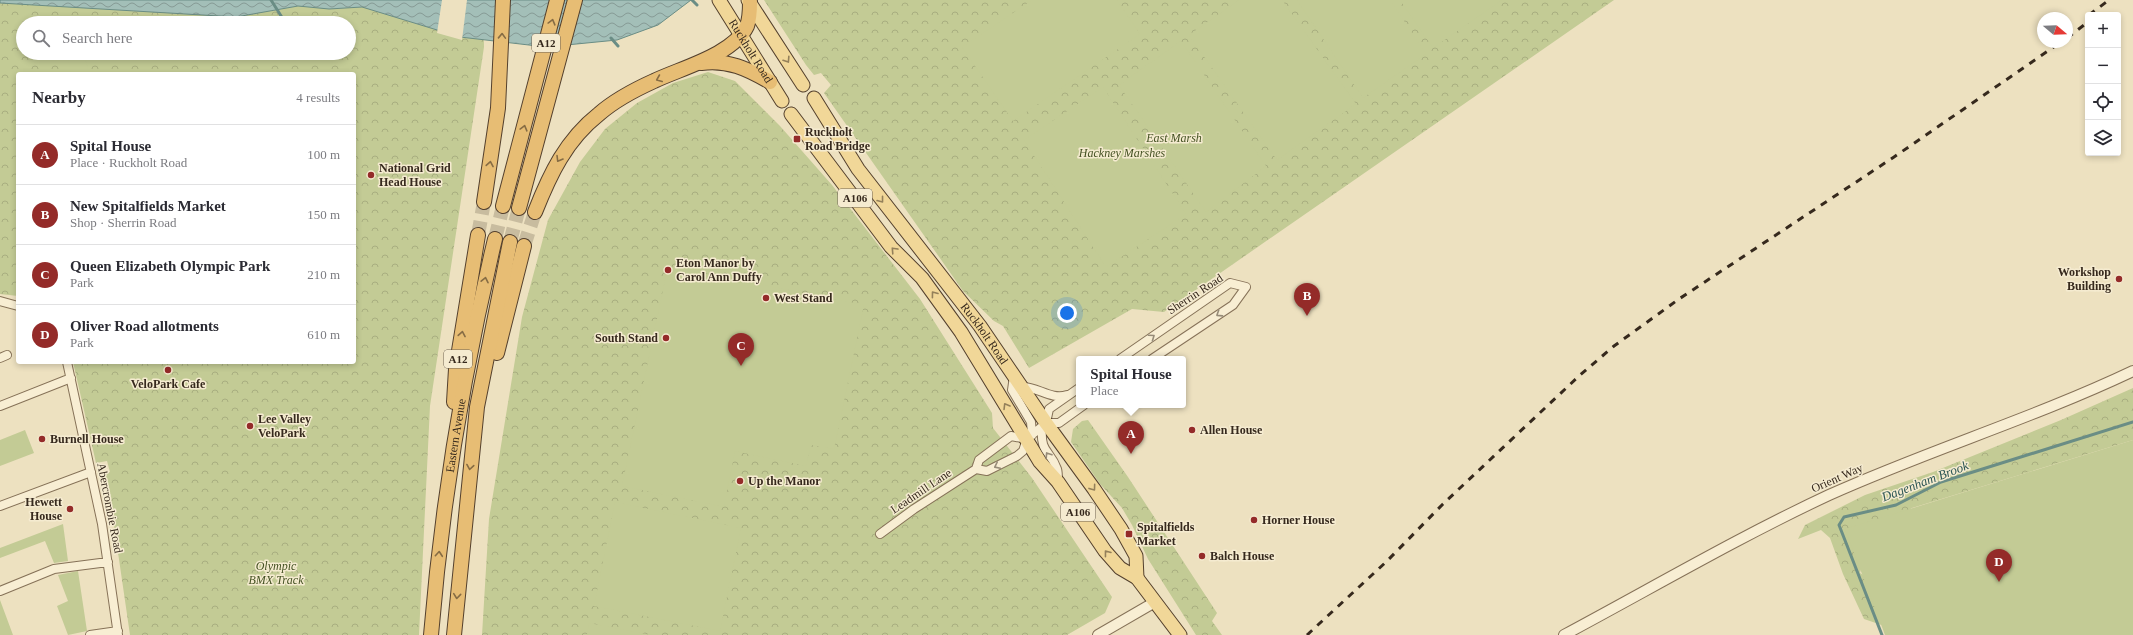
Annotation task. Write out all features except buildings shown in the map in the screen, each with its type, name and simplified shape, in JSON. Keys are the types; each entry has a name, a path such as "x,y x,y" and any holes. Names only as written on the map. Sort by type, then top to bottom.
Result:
{"highway":[{"path":"484,202 494,140 501,72 503,0"},
{"name":"A12","path":"503,206 557,0"},
{"name":"A12","path":"519,208 575,0"},
{"path":"535,212 559,159 572,140 584,127 598,114 624,96 695,64 728,47 746,27 750,16 749,1"},
{"path":"695,64 711,61 733,64 745,68 770,82"},
{"name":"A12","path":"447,484 456,369 478,235"},
{"name":"Eastern Avenue","path":"432,635 447,484 473,340 495,239"},
{"name":"Eastern Avenue","path":"454,635 477,407 510,242"},
{"name":"A12","path":"476,428 488,402 500,339 524,246"}],"main road":[{"name":"Ruckholt Road","path":"719,0 782,101"},
{"path":"749,1 803,85"},
{"name":"Ruckholt Road","path":"814,98 858,169 968,309 1023,387 1044,425 1121,529 1136,556 1137,578"},
{"name":"Ruckholt Road","path":"791,114 891,247 922,278 953,321 1030,437 1040,462 1058,482 1115,562 1120,568 1137,578 1180,635"}],"street":[{"name":"Sherrin Road","path":"1124,356 1230,282 1246,288 1233,305 1156,356"},
{"path":"0,301 16,305"},
{"name":"Abercrombie Road","path":"68,364 91,472 108,562 118,633"},
{"name":"Orient Way","path":"1564,635 1767,526 1829,496 1936,450 2075,397 2133,371"},
{"path":"1014,375 1012,390 1031,422 1030,437"},
{"path":"0,406 71,378"},
{"path":"1023,387 1031,387 1057,396 1070,394"},
{"path":"1058,482 1057,469 1042,444 1044,425 1049,409 1076,390"},
{"path":"1044,425 1059,423 1080,408"},
{"name":"Leadmill Lane","path":"976,469 986,471 1017,456 1022,452 1030,437 1044,425"},
{"name":"Leadmill Lane","path":"880,534 914,508 976,469 979,460 1011,436 1030,437"},
{"path":"0,506 91,472"},
{"path":"0,591 54,569 108,562"},
{"path":"1098,635 1155,602"},
{"path":"90,635 118,633"}],"green space":[{"name":"Olympic BMX Track","path":"0,0 483,0 484,47 430,406 419,635 130,635 114,525 104,474 110,472 107,461 96,463 73,364 356,364 356,72 16,72 16,296 0,294"},
{"name":"East Marsh","path":"764,0 1614,0 1164,312 1132,309 1029,368 1003,326 994,321 963,291 824,93 831,85 821,73 814,75 806,65"},
{"path":"1032,0 1117,0 1140,34 1013,121 962,47"},
{"path":"1239,0 1282,0 1356,104 1277,160 1189,35"},
{"path":"1297,0 1390,0 1426,54 1363,98"},
{"path":"1400,0 1502,0 1433,48"},
{"path":"1181,41 1266,166 1206,212 1119,85"},
{"path":"68,60 86,60 89,72 71,72"},
{"path":"708,72 735,81 780,126 832,185 920,299 992,413 993,428 1032,478 1112,597 1105,613 1067,635 482,635 489,519 522,317 548,220 580,162 605,129 637,103 673,83"},
{"name":"Hackney Marshes","path":"1103,87 1186,214 1106,267 1024,140"},
{"path":"668,266 864,305 834,449 811,445 806,466 735,451 724,507 622,486"},
{"path":"2133,388 2133,440 1912,508 1870,536 1860,573 1892,593 1905,633 1864,619 1843,574 1830,538 1821,530 1798,539 1805,525 1865,495 1933,472 2061,420"},
{"path":"1088,420 1128,477 1217,613 1212,621 1222,635 1196,635 1148,559 1122,508 1100,484 1071,442 1073,429 1082,421"},
{"path":"25,430 34,453 0,466 0,440"},
{"path":"2133,440 2133,635 1885,635 1845,529"},
{"path":"615,502 741,528 720,631 594,606"},
{"path":"63,524 68,561 54,563 45,541 0,558 0,548"},
{"path":"78,571 87,631 68,635 57,606 68,601 58,575"},
{"path":"0,600 13,635 0,635"},
{"path":"589,623 651,635 587,635"}],"water":[{"path":"0,0 691,0 658,25 617,40 546,47 460,37 362,7 329,9 298,6 242,16 219,16 0,3"}],"pier":[{"path":"442,0 467,0 462,40 437,33"}],"waterway":[{"path":"271,0 281,16"},
{"path":"692,0 697,5"},
{"path":"611,38 618,46"},
{"name":"Dagenham Brook","path":"1882,635 1839,525 1844,517 1896,505 1941,482 2133,422"}],"tunnel":[{"path":"478,235 484,202"},
{"path":"495,239 503,206"},
{"path":"510,242 519,208"},
{"path":"524,246 535,212"}],"railway":[{"path":"2093,12 2109,0"},
{"path":"2073,33 2085,24"},
{"path":"1307,635 1386,562 1443,504 1579,376 1614,346 1679,299 1894,157 2052,48"}],"place":[{"name":"Ruckholt Road Bridge","path":"797,139"},
{"name":"National Grid Head House","path":"371,175"},
{"name":"Eton Manor by Carol Ann Duffy","path":"668,270"},
{"name":"Workshop Building","path":"2119,279"},
{"name":"West Stand","path":"766,298"},
{"name":"New Spitalfields Market","path":"1307,316"},
{"name":"South Stand","path":"666,338"},
{"name":"Queen Elizabeth Olympic Park","path":"741,366"},
{"name":"VeloPark Cafe","path":"168,370"},
{"name":"Lee Valley VeloPark","path":"250,426"},
{"name":"Allen House","path":"1192,430"},
{"name":"Burnell House","path":"42,439"},
{"name":"Spital House","path":"1131,454"},
{"name":"Up the Manor","path":"740,481"},
{"name":"Hewett House","path":"70,509"},
{"name":"Horner House","path":"1254,520"},
{"name":"Spitalfields Market","path":"1129,534"},
{"name":"Balch House","path":"1202,556"},
{"name":"Oliver Road allotments","path":"1999,582"}]}
